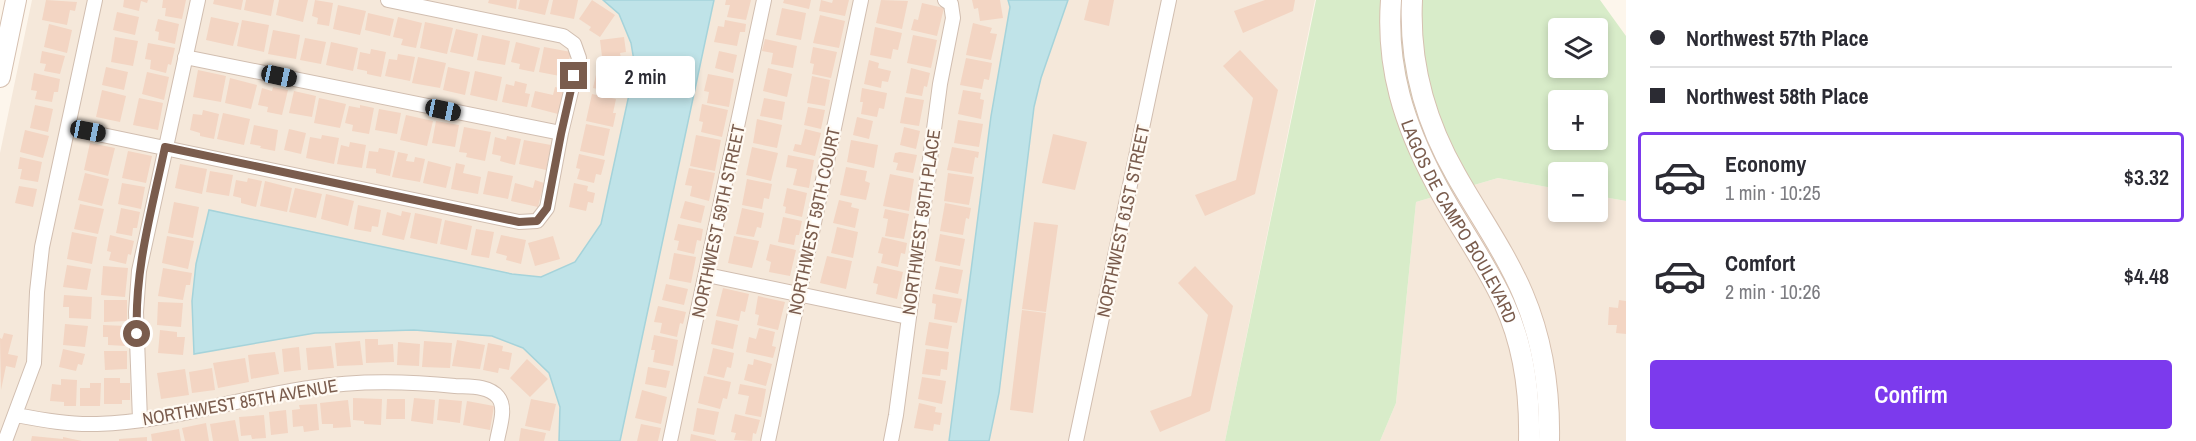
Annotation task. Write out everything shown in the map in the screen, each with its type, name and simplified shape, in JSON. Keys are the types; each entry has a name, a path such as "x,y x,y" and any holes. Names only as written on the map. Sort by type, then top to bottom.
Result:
{"street":[{"path":"0,77 16,0"},
{"path":"5,441 34,363 42,247 95,0"},
{"path":"140,420 136,312 139,271 198,0"},
{"path":"69,128 519,222 537,221 547,208 579,58 574,44 563,36 439,5 388,0"},
{"name":"NORTHWEST 59TH STREET","path":"670,441 765,0"},
{"name":"NORTHWEST 59TH COURT","path":"768,441 861,0"},
{"name":"NORTHWEST 61ST STREET","path":"1076,441 1169,0"},
{"name":"LAGOS DE CAMPO BOULEVARD","path":"1391,0 1389,22 1391,61 1401,100 1416,144 1436,185 1473,245 1504,304 1526,376 1529,441"},
{"name":"LAGOS DE CAMPO BOULEVARD","path":"1412,0 1413,57 1421,94 1435,133 1455,173 1504,256 1523,293 1536,329 1546,370 1549,441"},
{"name":"NORTHWEST 59TH PLACE","path":"891,441 940,84 953,18 948,2"},
{"path":"185,57 561,134"},
{"path":"707,274 908,317"},
{"name":"NORTHWEST 85TH AVENUE","path":"16,415 56,423 98,424 140,420 309,387 414,382 485,388 498,397 502,411 496,441"}],"shaded area":[{"path":"32,0 1315,0 1225,441 0,441 0,153"},
{"path":"1498,178 1548,187 1548,222 1608,222 1608,198 1626,201 1626,441 1380,441 1396,403 1416,202"}],"green space":[{"path":"1316,0 1600,0 1626,36 1626,201 1608,198 1608,162 1548,162 1548,187 1498,178 1416,202 1396,403 1380,441 1225,441"}],"water":[{"path":"603,0 714,0 620,441 559,441 560,407 549,373 523,348 492,336 414,330 315,333 194,354 192,301 196,264 209,210 512,274 541,277 575,262 601,224 635,67 631,43 619,14"},
{"path":"1008,0 1068,0 1041,78 1034,107 999,393 989,441 949,441 991,116 1010,7"}],"building":[{"path":"46,0 77,2 75,11 70,10 67,25 42,20"},
{"path":"124,0 148,0 147,3 141,1 139,11 123,7"},
{"path":"163,0 186,0 182,19 165,16 166,8 162,8"},
{"path":"214,0 243,0 241,10 213,4"},
{"path":"246,0 274,0 271,16 244,10"},
{"path":"279,0 308,0 303,22 276,15"},
{"path":"315,0 333,3 329,26 317,24 318,18 312,16"},
{"path":"489,0 517,0 516,9 488,3"},
{"path":"520,0 549,0 545,15 518,9"},
{"path":"553,0 578,0 574,19 550,14"},
{"path":"592,0 615,15 600,37 589,30 591,27 579,19"},
{"path":"726,0 751,0 746,20 727,17 730,5 725,5"},
{"path":"784,0 811,0 809,9 783,3"},
{"path":"821,0 832,3 833,0 849,0 845,16 819,11"},
{"path":"881,0 908,1 902,29 876,23"},
{"path":"972,0 1000,0 1003,18 980,21 978,8 974,9"},
{"path":"1089,0 1114,0 1109,26 1084,20"},
{"path":"1265,0 1295,0 1293,11 1243,33 1234,11"},
{"path":"922,3 944,8 937,36 911,30 914,19 918,20"},
{"path":"338,5 366,11 360,35 333,29"},
{"path":"782,8 806,13 801,40 776,35"},
{"path":"117,12 139,17 135,35 113,30"},
{"path":"368,13 394,19 390,36 365,30"},
{"path":"820,15 845,21 839,48 813,43"},
{"path":"211,17 239,23 233,46 206,40"},
{"path":"398,17 422,23 416,48 401,45 403,39 393,37"},
{"path":"158,19 179,24 175,44 158,40 159,32 155,31"},
{"path":"242,20 269,25 264,52 237,46"},
{"path":"725,20 746,24 745,32 740,32 737,46 714,42 718,26 724,27"},
{"path":"425,22 453,28 447,54 420,48"},
{"path":"973,23 992,28 990,33 997,34 991,60 966,55"},
{"path":"49,24 72,30 67,53 44,47"},
{"path":"875,27 902,33 898,50 893,49 891,59 870,55"},
{"path":"456,29 478,34 473,57 450,52"},
{"path":"273,30 300,35 296,59 268,54"},
{"path":"482,35 510,41 505,65 477,60"},
{"path":"913,35 937,40 931,68 907,63"},
{"path":"115,37 138,41 133,66 111,62"},
{"path":"624,37 626,52 620,53 622,63 603,65 600,40"},
{"path":"305,38 326,42 321,64 300,60"},
{"path":"765,39 797,46 793,68 771,64 773,53 762,51"},
{"path":"331,42 358,48 353,71 326,65"},
{"path":"516,42 540,48 534,72 519,69 520,64 511,62"},
{"path":"148,43 175,48 171,65 168,64 166,73 150,69 151,60 145,59"},
{"path":"544,47 571,52 565,77 539,72"},
{"path":"813,47 837,52 831,78 812,74 814,64 810,63"},
{"path":"371,49 386,52 381,77 357,69 360,52 370,54"},
{"path":"1240,50 1278,90 1255,194 1205,216 1195,195 1236,180 1253,98 1223,66"},
{"path":"42,51 65,56 60,74 44,71 46,64 40,63"},
{"path":"719,51 737,55 733,73 715,68"},
{"path":"398,54 415,57 410,81 385,76 389,59 397,60"},
{"path":"418,57 446,63 440,88 412,83"},
{"path":"966,58 992,63 989,80 984,79 982,89 960,85"},
{"path":"869,60 879,63 878,68 891,71 888,82 882,81 881,88 864,84"},
{"path":"106,67 128,72 124,90 102,85"},
{"path":"448,67 470,72 465,95 443,90"},
{"path":"768,68 792,74 787,97 763,91"},
{"path":"911,68 930,73 922,96 906,93"},
{"path":"198,70 226,76 221,102 193,97"},
{"path":"597,70 620,75 617,87 612,86 611,92 593,88"},
{"path":"475,71 502,77 497,101 470,95"},
{"path":"147,72 169,77 164,100 142,94"},
{"path":"34,73 60,79 58,92 54,92 52,102 35,99 37,91 31,90"},
{"path":"708,74 734,79 729,107 707,103 709,92 704,91"},
{"path":"812,76 830,80 825,106 807,103"},
{"path":"230,78 257,85 251,109 225,103"},
{"path":"515,81 527,84 525,93 530,94 527,107 502,102 506,84 514,86"},
{"path":"273,87 288,90 282,115 267,112 268,107 258,105 262,88 272,91"},
{"path":"555,87 564,89 558,114 531,107 535,91 553,95"},
{"path":"862,88 887,93 884,109 879,108 877,117 861,114"},
{"path":"102,90 126,96 120,122 96,117"},
{"path":"963,90 981,93 980,99 984,100 981,119 958,114"},
{"path":"294,91 316,96 312,117 289,113"},
{"path":"592,94 616,99 613,127 586,121"},
{"path":"905,97 924,100 919,126 900,123"},
{"path":"139,98 163,103 158,130 133,125"},
{"path":"319,98 346,104 340,128 314,123"},
{"path":"764,98 785,102 782,120 760,116"},
{"path":"702,104 728,110 722,137 701,132 703,122 699,121"},
{"path":"35,105 53,109 48,132 30,128"},
{"path":"360,105 374,108 369,134 352,131 353,125 345,123 349,106 360,108"},
{"path":"808,107 825,110 821,129 804,125"},
{"path":"379,109 401,113 397,134 375,130"},
{"path":"203,110 219,114 214,139 200,136 200,133 190,130 193,114 202,115"},
{"path":"223,113 250,119 244,145 217,139"},
{"path":"406,115 433,121 427,146 400,140"},
{"path":"857,117 873,121 869,139 853,135"},
{"path":"757,119 782,125 777,148 753,143"},
{"path":"958,120 983,124 979,147 954,143"},
{"path":"436,121 459,125 455,147 432,143"},
{"path":"586,124 610,129 604,156 580,151"},
{"path":"254,125 278,130 275,151 250,144"},
{"path":"464,127 491,132 485,161 466,157 467,153 459,152"},
{"path":"904,127 920,131 916,149 900,145"},
{"path":"289,129 306,133 301,154 284,150"},
{"path":"805,129 821,133 815,156 793,151 795,144 801,145"},
{"path":"25,130 49,136 43,158 20,152"},
{"path":"1053,134 1087,142 1075,190 1042,183"},
{"path":"322,135 339,138 334,164 306,158 310,137 321,139"},
{"path":"696,135 721,140 715,171 690,166"},
{"path":"507,136 521,139 515,165 500,161 501,156 492,154 495,137 506,140"},
{"path":"524,140 551,145 546,170 519,164"},
{"path":"851,140 878,145 874,168 847,162"},
{"path":"350,142 366,145 362,168 337,164 341,145 349,147"},
{"path":"90,143 115,148 108,176 84,170"},
{"path":"752,147 778,153 771,181 746,175"},
{"path":"952,147 979,152 978,158 975,157 972,174 947,170"},
{"path":"379,148 395,151 390,176 376,173 376,169 366,168 369,151 378,152"},
{"path":"128,151 152,156 146,183 122,178"},
{"path":"398,152 408,154 406,161 414,162 415,157 425,159 420,182 392,177"},
{"path":"895,153 917,155 913,173 896,170 898,163 893,162"},
{"path":"579,154 605,160 601,175 596,174 594,183 577,179 580,169 576,168"},
{"path":"788,155 814,160 809,188 793,185 797,169 786,167"},
{"path":"20,157 42,162 38,182 20,179 22,169 18,169"},
{"path":"428,161 451,167 446,188 423,183"},
{"path":"456,163 465,165 463,173 481,177 478,194 451,189"},
{"path":"180,164 207,169 202,194 175,188"},
{"path":"846,167 867,171 865,181 870,183 866,200 840,195"},
{"path":"689,168 715,173 709,201 690,196 692,186 685,185"},
{"path":"210,171 233,175 229,196 206,192"},
{"path":"488,171 513,176 508,199 483,194"},
{"path":"85,173 109,179 102,206 78,200"},
{"path":"948,173 974,177 969,205 944,201"},
{"path":"890,174 914,179 909,211 883,206"},
{"path":"248,178 262,181 256,207 241,203 241,198 233,196 236,180 247,182"},
{"path":"747,179 772,184 769,199 764,198 762,209 742,205"},
{"path":"535,180 544,183 538,207 511,201 515,183 533,188"},
{"path":"265,181 292,188 287,212 260,206"},
{"path":"122,183 145,187 141,209 118,204"},
{"path":"574,183 588,186 587,191 595,193 593,203 588,202 586,211 569,207"},
{"path":"19,186 37,189 33,207 15,203"},
{"path":"295,188 322,194 316,218 289,212"},
{"path":"787,188 807,193 802,217 785,213 786,207 783,206"},
{"path":"326,194 354,201 348,226 321,219"},
{"path":"839,200 852,203 851,207 859,209 855,228 833,223"},
{"path":"685,201 705,206 701,223 680,218"},
{"path":"174,202 199,207 193,238 168,233"},
{"path":"945,203 971,208 969,219 966,218 963,235 940,231"},
{"path":"80,204 104,209 98,234 74,229"},
{"path":"358,205 381,210 378,227 372,226 371,232 354,229"},
{"path":"121,208 140,212 137,228 133,228 132,236 116,233"},
{"path":"742,208 764,213 761,228 757,227 754,237 736,234"},
{"path":"885,209 909,214 904,239 885,236 888,219 883,218"},
{"path":"402,211 411,213 404,240 382,235 387,212 401,216"},
{"path":"415,213 442,219 437,244 410,238"},
{"path":"783,217 802,221 794,245 778,242"},
{"path":"445,220 472,226 467,250 440,244"},
{"path":"1034,222 1058,225 1046,312 1022,309"},
{"path":"678,224 703,229 701,241 697,240 694,254 677,250 679,241 674,240"},
{"path":"837,227 858,232 853,258 831,253"},
{"path":"476,229 494,232 489,258 471,255"},
{"path":"72,232 97,237 92,264 67,259"},
{"path":"940,234 965,239 960,266 935,261"},
{"path":"110,235 134,241 126,264 109,260 111,252 107,251"},
{"path":"501,235 526,240 521,264 506,260 507,256 496,253"},
{"path":"167,236 194,241 188,269 162,263"},
{"path":"553,236 560,259 535,266 528,243"},
{"path":"734,236 759,241 752,268 728,263"},
{"path":"882,237 907,243 905,254 901,253 898,267 881,263 883,254 878,253"},
{"path":"770,244 796,250 790,276 769,272 771,262 766,260"},
{"path":"674,253 696,257 691,283 669,279"},
{"path":"827,256 852,261 846,289 820,283"},
{"path":"67,265 91,269 87,290 63,287"},
{"path":"103,266 128,268 125,297 101,295"},
{"path":"877,266 903,272 897,299 876,294 878,284 873,283"},
{"path":"940,266 963,270 958,294 935,289"},
{"path":"1195,266 1233,306 1210,411 1160,432 1150,411 1191,396 1208,315 1178,283"},
{"path":"163,268 192,273 190,285 186,285 183,300 158,296"},
{"path":"666,284 688,289 684,305 662,300"},
{"path":"723,288 749,294 745,312 741,311 739,321 716,316"},
{"path":"933,294 962,299 957,323 934,319 936,304 932,303"},
{"path":"64,295 92,297 91,319 69,318 69,307 63,307"},
{"path":"758,296 785,302 778,330 757,325 759,315 755,314"},
{"path":"104,300 127,300 127,321 104,322"},
{"path":"1619,300 1626,301 1626,334 1616,333 1617,325 1608,325 1609,307 1618,308"},
{"path":"158,302 183,303 181,327 157,325"},
{"path":"658,306 686,312 683,324 680,323 677,337 660,333 662,323 654,322"},
{"path":"1022,310 1046,313 1033,413 1010,410"},
{"path":"716,320 738,325 733,349 711,344"},
{"path":"929,322 952,326 948,349 925,345"},
{"path":"65,324 88,326 85,347 63,345"},
{"path":"103,325 126,326 126,346 108,345 108,337 103,337"},
{"path":"759,328 775,332 772,346 776,347 773,358 746,352 749,337 756,339"},
{"path":"160,330 177,332 177,337 185,337 183,355 158,353"},
{"path":"4,333 13,335 8,354 18,356 15,368 6,366 1,390 0,338 2,339"},
{"path":"654,335 678,340 673,366 653,362 655,350 651,350"},
{"path":"365,339 378,339 378,345 393,344 394,362 366,363"},
{"path":"457,340 485,345 480,369 452,366"},
{"path":"360,341 363,365 337,366 335,343"},
{"path":"424,341 452,343 450,368 422,367"},
{"path":"398,342 420,344 419,366 397,365"},
{"path":"488,343 503,346 502,351 512,353 509,370 499,368 498,373 483,370"},
{"path":"331,346 334,368 308,370 306,348"},
{"path":"299,347 301,370 284,372 282,349"},
{"path":"713,348 734,353 731,368 727,367 724,378 707,374"},
{"path":"63,349 85,354 82,365 78,364 76,371 59,367"},
{"path":"926,349 949,352 947,370 941,369 940,376 922,374"},
{"path":"104,351 127,351 127,369 105,370"},
{"path":"275,352 279,374 251,379 248,355"},
{"path":"245,358 249,382 218,388 213,363"},
{"path":"527,359 548,379 530,397 510,378"},
{"path":"754,359 772,364 766,386 744,380 748,364 753,365"},
{"path":"648,367 670,371 666,388 645,384"},
{"path":"212,368 215,390 192,393 189,372"},
{"path":"185,369 189,395 161,399 157,373"},
{"path":"704,376 731,382 727,399 723,398 720,409 698,403"},
{"path":"922,377 946,381 942,404 918,399"},
{"path":"104,378 120,378 120,383 130,383 130,400 122,400 122,404 104,404"},
{"path":"61,379 77,380 76,406 64,406 64,402 50,401 52,384 61,385"},
{"path":"90,383 101,383 100,406 80,406 80,388 90,388"},
{"path":"740,384 766,389 761,417 745,414 749,396 738,394"},
{"path":"642,390 667,397 661,424 635,418"},
{"path":"353,398 382,399 381,425 364,424 364,421 353,420"},
{"path":"414,398 435,400 433,424 411,421"},
{"path":"387,399 405,399 405,419 386,419"},
{"path":"439,399 462,401 460,423 437,420"},
{"path":"531,399 556,404 550,431 525,426"},
{"path":"348,400 351,427 333,428 333,424 322,424 320,403"},
{"path":"467,401 494,406 490,430 463,425"},
{"path":"919,403 936,407 935,412 942,413 940,425 934,424 933,431 914,428"},
{"path":"317,404 319,430 304,432 303,426 293,427 292,410 300,409 299,405"},
{"path":"697,408 719,412 714,435 693,431"},
{"path":"286,410 288,433 271,435 269,412"},
{"path":"735,414 760,420 756,434 753,433 752,441 734,440 736,433 731,432"},
{"path":"264,415 266,438 252,439 251,435 241,436 239,417"},
{"path":"235,420 239,441 213,441 210,424"},
{"path":"206,423 209,441 185,441 182,428"},
{"path":"641,424 661,428 658,441 637,441"},
{"path":"521,428 546,433 544,441 519,441"},
{"path":"179,429 181,441 152,441 151,434"},
{"path":"691,434 716,440 716,441 690,441"},
{"path":"32,436 63,439 63,437 82,441 31,441"},
{"path":"147,437 147,441 119,441 119,439"}],"route":[{"path":"137,334 139,271 165,147 519,222 537,221 547,208 574,76"}]}
